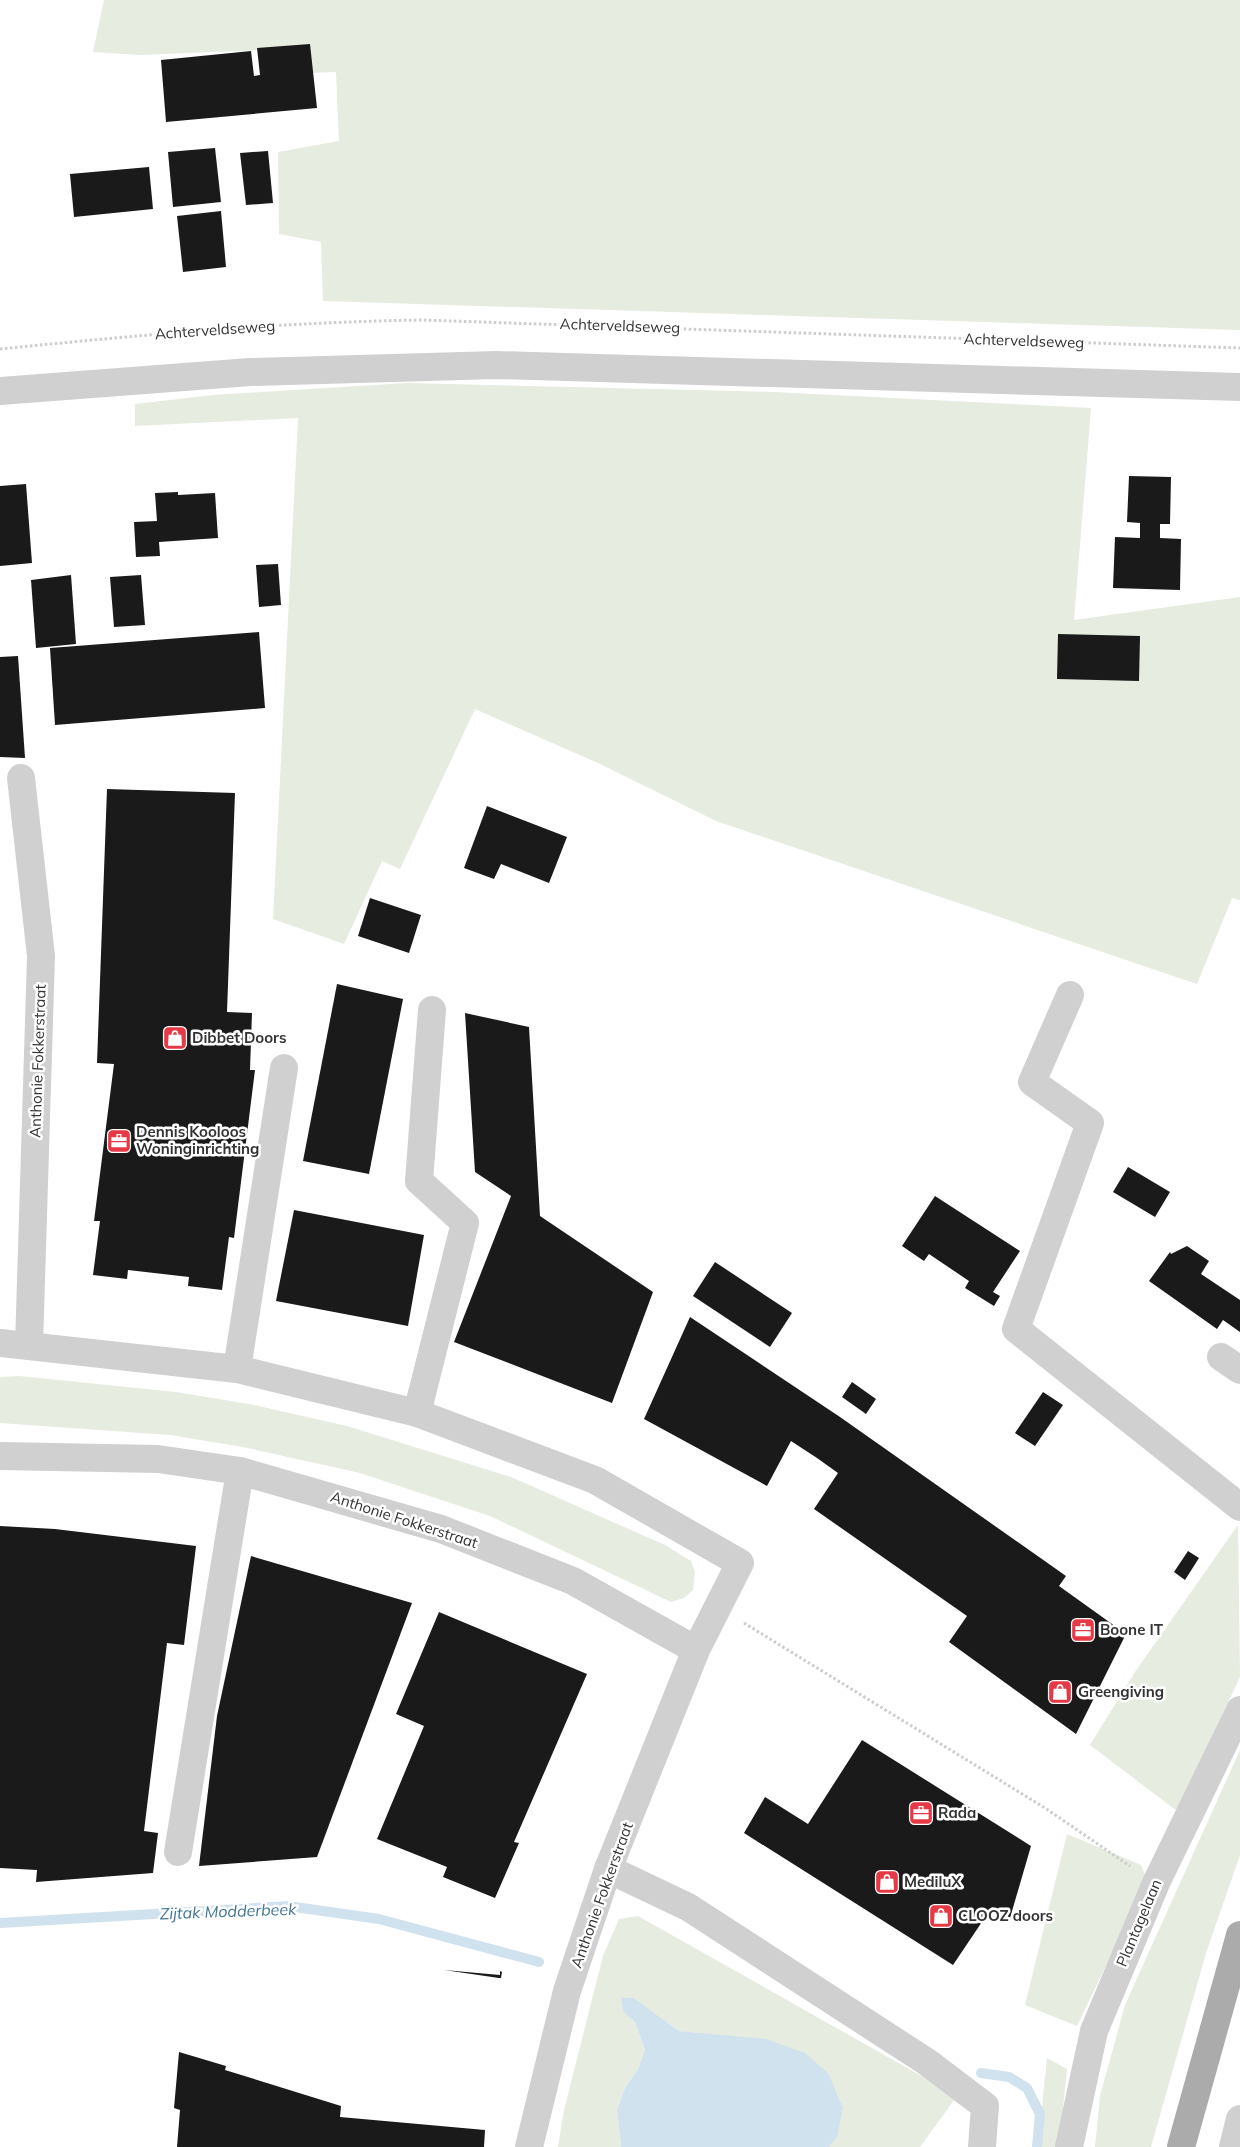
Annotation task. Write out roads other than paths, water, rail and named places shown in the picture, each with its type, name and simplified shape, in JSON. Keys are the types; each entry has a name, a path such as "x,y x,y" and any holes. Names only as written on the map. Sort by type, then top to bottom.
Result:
{"main road":[{"path":"1180,2147 1240,1935"}],"street":[{"path":"0,390 250,372 496,365 1240,387"},
{"name":"Anthonie Fokkerstraat","path":"21,778 41,956 29,1346"},
{"path":"1070,995 1032,1082 1090,1123 1016,1329 1240,1507"},
{"path":"417,1413 465,1223 419,1181 432,1010"},
{"path":"237,1369 284,1068"},
{"name":"Anthonie Fokkerstraat","path":"0,1344 237,1369 417,1413 595,1480 740,1563 696,1650 608,1869 568,1991 529,2147"},
{"name":"Anthonie Fokkerstraat","path":"0,1456 158,1459 240,1471 450,1532 573,1581 696,1650"},
{"path":"178,1852 240,1471"},
{"name":"Plantagelaan","path":"1068,2147 1094,2031 1156,1883 1240,1710"},
{"path":"608,1869 688,1907 927,2062 985,2106 982,2147"}],"water":[{"path":"621,1998 634,1998 679,2031 766,2039 805,2053 828,2073 843,2108 837,2137 829,2147 621,2147 617,2110 625,2088 638,2069 645,2050 635,2022 623,2011"}],"waterway":[{"name":"Zijtak Modderbeek","path":"0,1923 288,1906 379,1919 539,1962"},
{"path":"981,2073 1009,2077 1027,2088 1040,2114 1037,2147"}],"place":[{"name":"Dibbet Doors","path":"175,1038"},
{"name":"Dennis Kooloos Woninginrichting","path":"119,1141"},
{"name":"Boone IT","path":"1083,1630"},
{"name":"Greengiving","path":"1060,1692"},
{"name":"Rada","path":"921,1813"},
{"name":"MediluX","path":"887,1882"},
{"name":"CLOOZ doors","path":"941,1916"}]}
